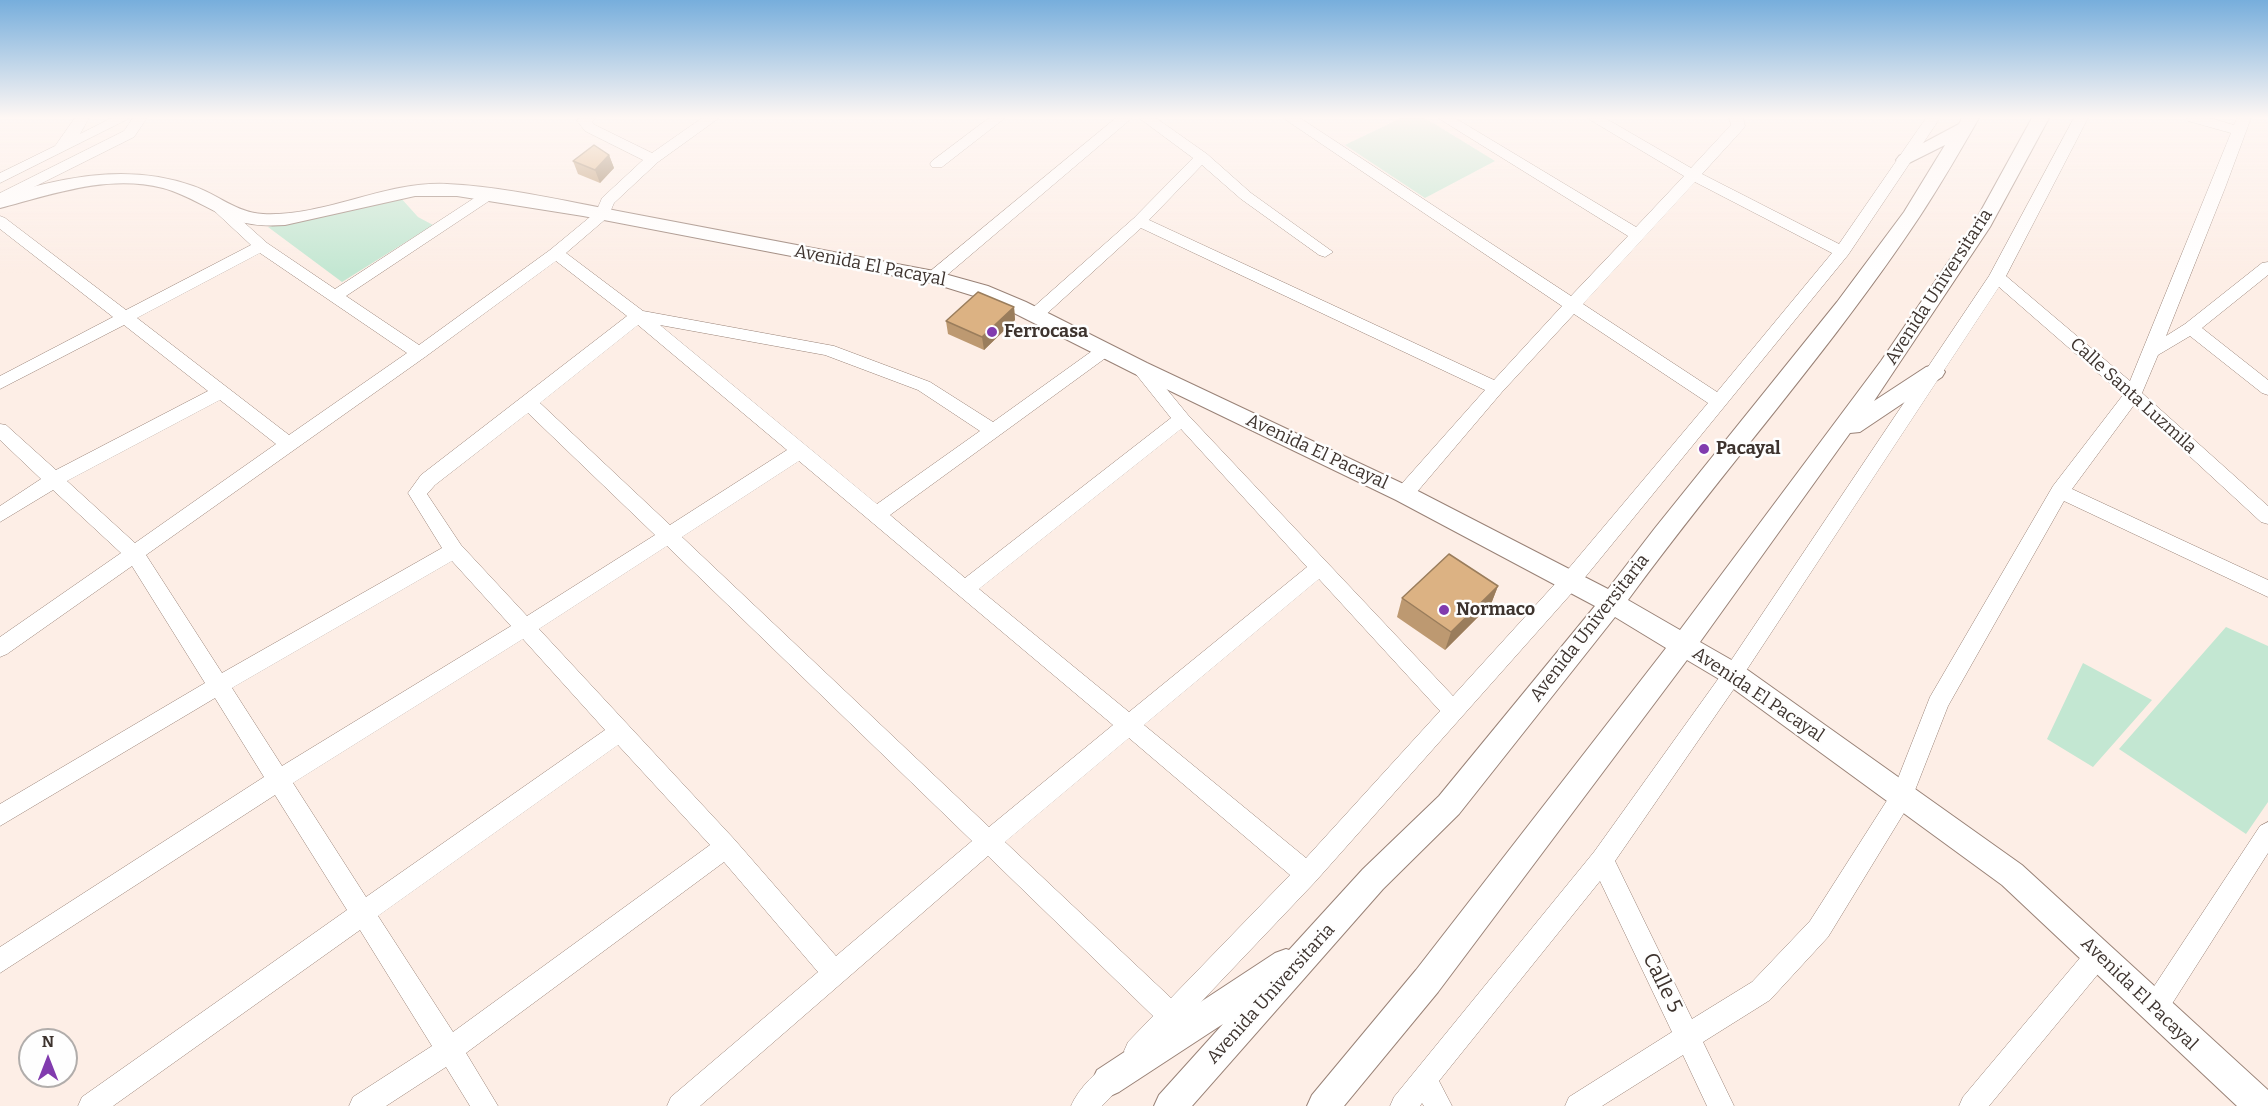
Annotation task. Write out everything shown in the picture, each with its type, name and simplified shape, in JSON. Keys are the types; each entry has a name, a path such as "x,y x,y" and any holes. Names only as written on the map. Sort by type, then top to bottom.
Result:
{"street":[{"path":"0,179 20,170"},
{"path":"0,201 54,170"},
{"path":"0,648 419,353 556,252 603,214 607,201 641,170"},
{"path":"934,277 1063,170"},
{"path":"1035,315 1139,221 1190,170"},
{"path":"1216,170 1246,196 1325,252"},
{"path":"1367,170 1718,401"},
{"path":"1529,170 1637,236"},
{"path":"1685,170 1842,252"},
{"path":"1404,494 1496,388 1699,170"},
{"path":"1084,1106 1307,874 1571,580 1842,252 1898,170"},
{"name":"Avenida Universitaria","path":"1170,1106 1373,879 1449,805 1612,603 1663,534 1844,308 1912,214 1940,170"},
{"name":"Avenida Universitaria","path":"1323,1106 1427,981 1683,645 1888,366 1981,227 2013,170"},
{"path":"1403,1106 1602,860 1733,674 1997,276 2054,170"},
{"path":"1578,1106 1761,991 1819,929 1902,796 1938,703 2060,491 2133,394 2224,170"},
{"name":"Avenida El Pacayal","path":"0,201 88,180 141,178 165,182 189,190 248,218 271,220 306,216 413,191 435,189 490,194 934,277 981,291 1404,494 1571,580 1733,674 2012,875 2099,954 2253,1103"},
{"path":"335,296 490,194"},
{"path":"214,203 261,246 419,353"},
{"path":"0,221 288,444"},
{"path":"1139,221 1496,388"},
{"path":"0,383 261,246"},
{"path":"556,252 638,316 1307,874"},
{"path":"2152,351 2191,328 2268,267"},
{"name":"Calle Santa Luzmila","path":"1997,276 2133,394 2268,517"},
{"path":"835,973 726,847 523,629 454,550 417,493 428,480 638,316 828,350 924,386 994,431"},
{"path":"2191,328 2268,389"},
{"path":"876,515 1105,350"},
{"path":"1140,368 1182,419 1454,712"},
{"path":"1837,435 1934,372"},
{"path":"0,515 55,479 221,392"},
{"path":"529,403 1171,1015"},
{"path":"965,589 1182,419"},
{"path":"0,430 134,553 451,1049 485,1106"},
{"path":"0,961 279,780 523,629 800,451"},
{"path":"2060,491 2268,589"},
{"path":"0,816 219,685 454,550"},
{"path":"680,1106 989,841 1320,567"},
{"path":"92,1106 619,732"},
{"path":"2154,1009 2268,833"},
{"path":"362,1106 451,1049 726,847"},
{"name":"Calle 5","path":"1602,860 1721,1106"},
{"path":"1108,1081 1315,944"},
{"path":"1972,1106 2099,954"},
{"path":"1424,1080 1439,1106"}],"green space":[{"path":"1382,170 1479,170 1425,198"},
{"path":"400,197 418,217 433,225 342,282 268,227"},
{"path":"2226,627 2268,646 2268,802 2246,834 2119,749"},
{"path":"2083,663 2152,700 2093,767 2047,739"}],"building":[{"path":"978,292 1014,307 982,337 946,321"},
{"path":"1449,554 1498,586 1451,632 1402,598"}],"place":[{"name":"Ferrocasa","path":"992,332"},
{"name":"Pacayal","path":"1704,449"},
{"name":"Normaco","path":"1444,610"}]}
